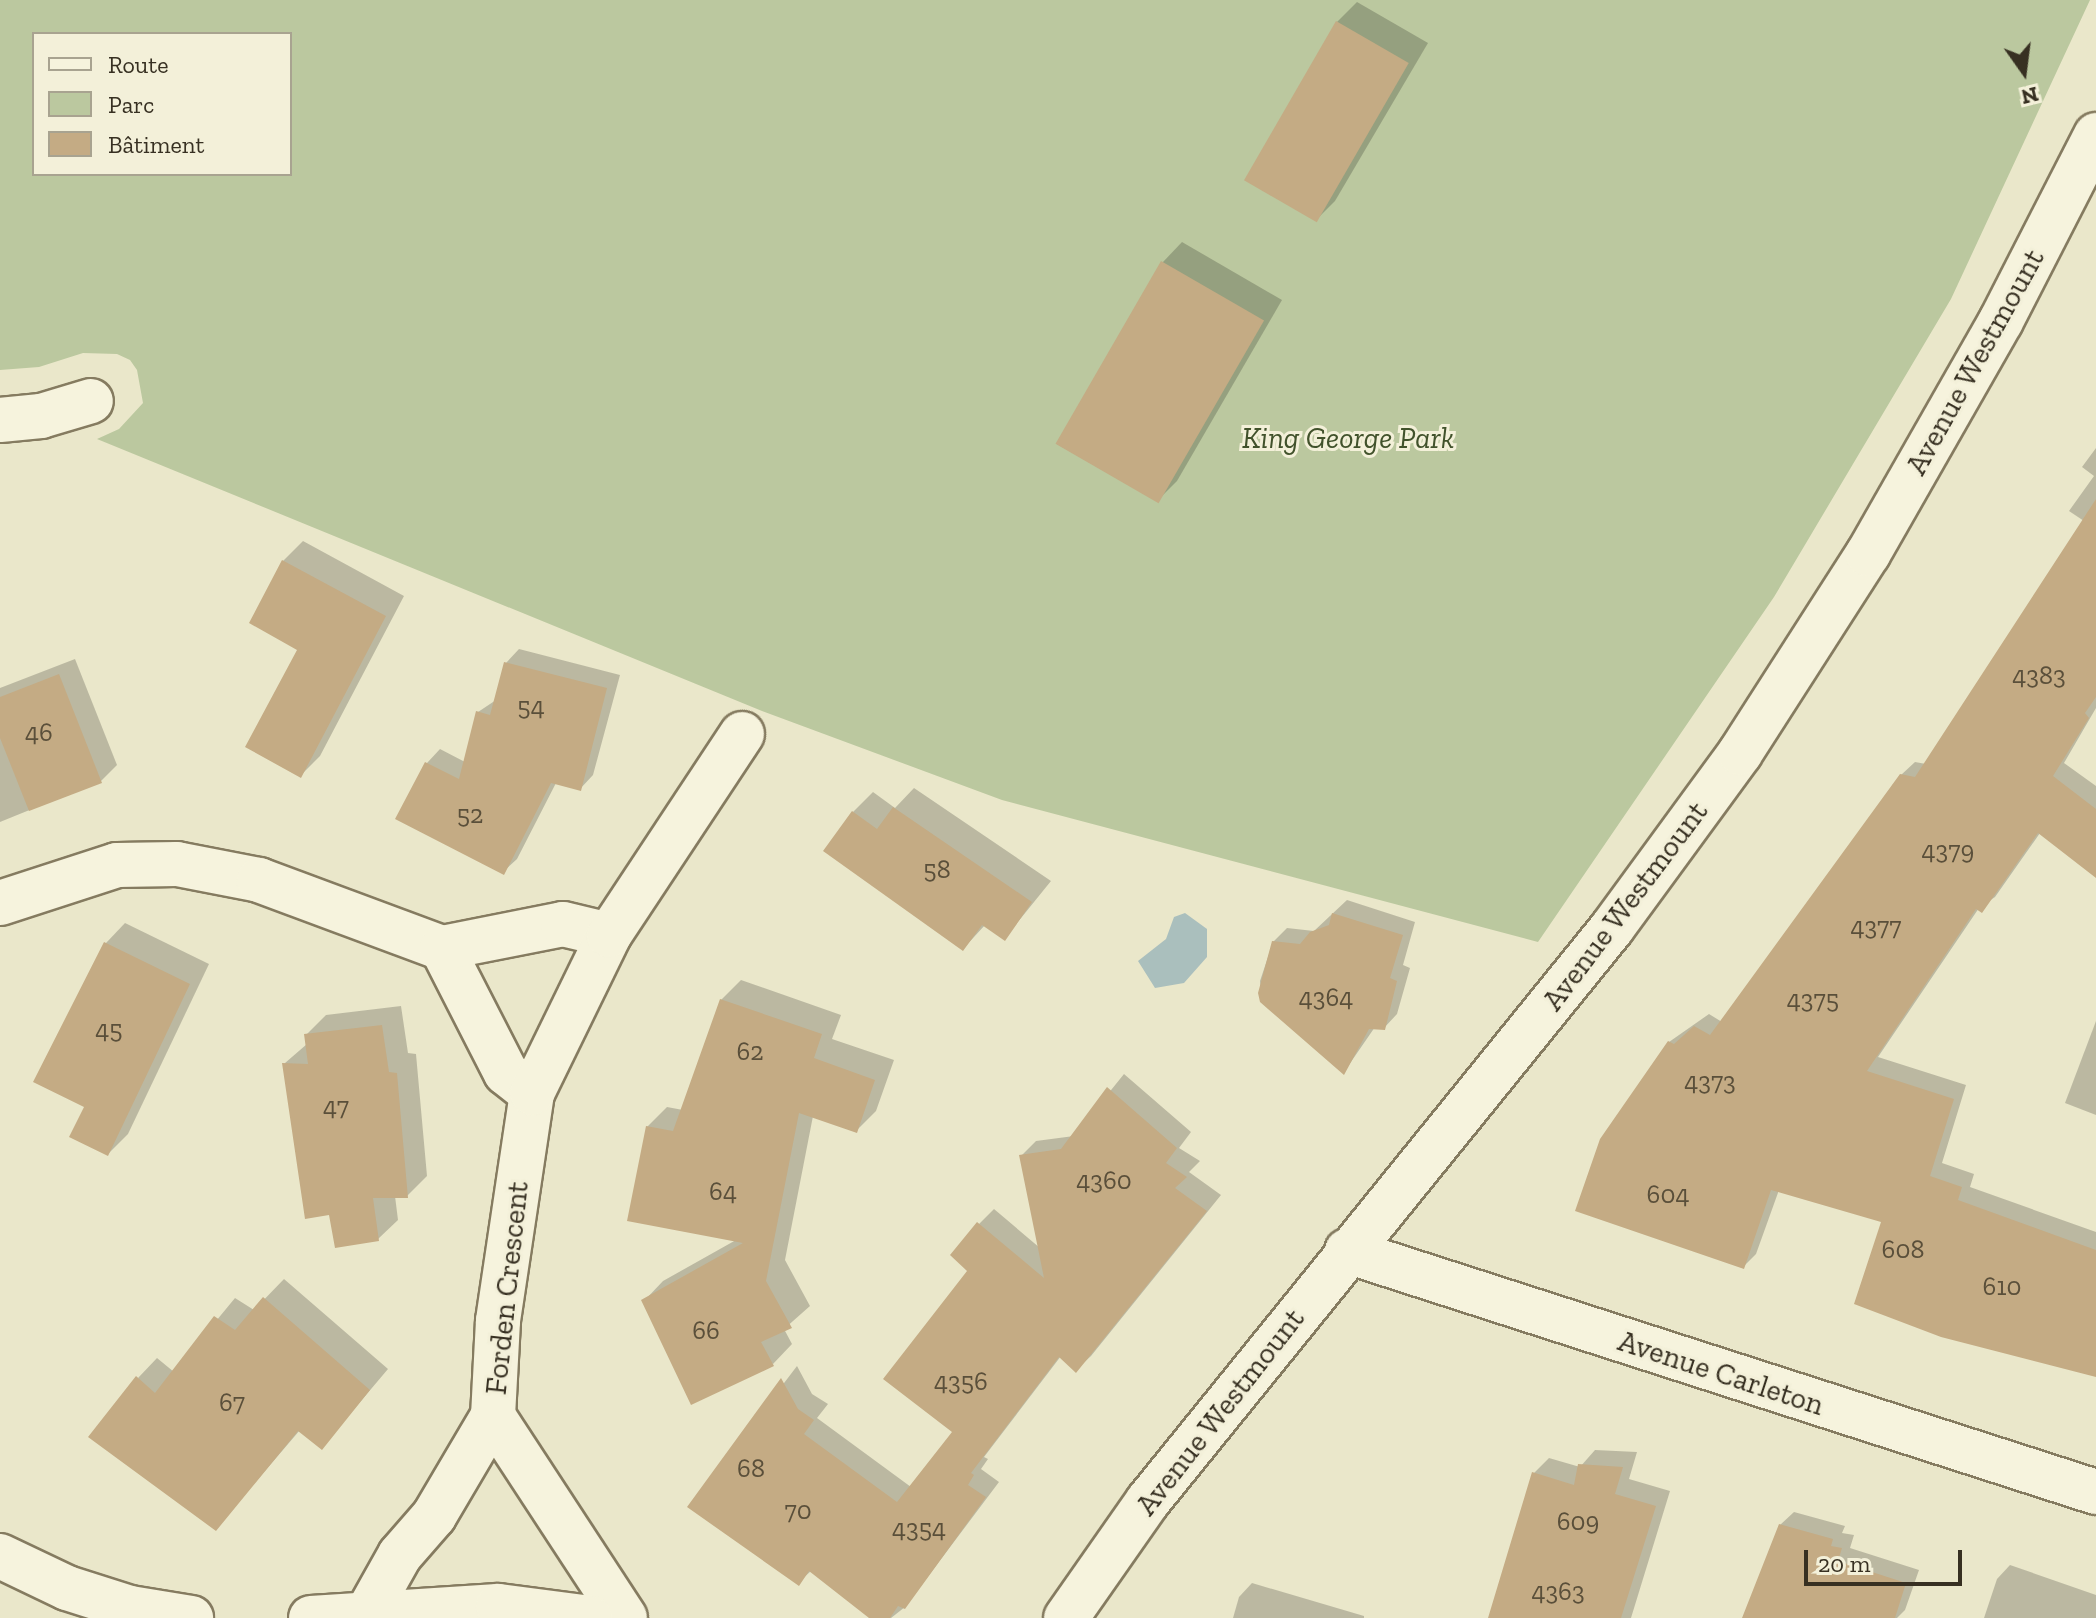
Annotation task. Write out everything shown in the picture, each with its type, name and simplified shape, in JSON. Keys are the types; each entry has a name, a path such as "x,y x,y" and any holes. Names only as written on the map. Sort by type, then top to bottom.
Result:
{"street":[{"name":"Avenue Westmount","path":"1066,1618 1148,1501 1347,1251 1596,948 1740,753 1868,554 2001,321 2096,135"},
{"path":"0,420 41,416 91,401"},
{"name":"Forden Crescent","path":"625,1618 493,1416 498,1321 532,1093 609,935 742,734"},
{"path":"0,903 117,865 177,864 259,880 442,948 563,924 609,935"},
{"path":"442,948 506,1073 532,1093"},
{"name":"Avenue Carleton","path":"1347,1251 2096,1492"},
{"path":"368,1612 400,1555 434,1516 493,1416"},
{"path":"0,1556 67,1588 130,1608 191,1618"},
{"path":"311,1618 498,1606 590,1618"}],"green space":[{"name":"King George Park","path":"0,0 2090,0 1951,299 1774,597 1538,942 1002,800 762,711 97,439 119,429 143,403 137,370 130,360 117,354 83,353 39,367 0,370"}],"shaded area":[{"path":"1185,913 1207,929 1207,957 1184,983 1155,988 1138,961 1166,939 1174,917"}],"building":[{"path":"1336,21 1409,63 1317,222 1244,180"},
{"path":"1161,261 1264,320 1159,503 1056,444"},
{"path":"2096,499 2096,697 2085,713 2089,718 2053,776 2096,809 2096,878 2038,833 1982,913 1976,909 1867,1071 1954,1099 1930,1176 1962,1187 1958,1200 2096,1250 2096,1377 1941,1337 1854,1304 1881,1222 1771,1190 1744,1269 1575,1211 1600,1139 1668,1041 1674,1044 1694,1026 1710,1035 1900,774 1915,777"},
{"path":"282,560 386,616 301,778 245,747 297,650 249,623"},
{"path":"504,662 607,688 581,791 551,783 504,875 395,819 425,762 459,779 476,711 490,715"},
{"path":"59,674 102,783 29,811 0,738 0,697"},
{"path":"893,807 1032,902 1005,941 982,925 963,951 823,851 852,811 877,829"},
{"path":"1332,913 1403,935 1390,978 1397,981 1385,1030 1369,1029 1344,1075 1260,1002 1258,993 1272,941 1300,944 1310,932 1329,925"},
{"path":"104,942 190,984 108,1156 69,1137 84,1107 33,1082"},
{"path":"720,999 822,1034 814,1058 875,1080 857,1133 799,1113 766,1281 792,1328 761,1342 774,1366 691,1405 641,1300 743,1243 627,1221 646,1126 673,1131"},
{"path":"382,1025 389,1072 397,1073 408,1198 373,1198 379,1241 335,1248 329,1215 305,1219 282,1063 308,1064 304,1034"},
{"path":"1107,1087 1177,1148 1166,1163 1187,1177 1175,1188 1207,1211 1076,1373 1059,1357 971,1473 974,1475 968,1485 986,1497 905,1609 898,1606 890,1618 869,1618 809,1571 799,1586 687,1507 781,1378 798,1409 814,1420 804,1434 897,1502 952,1432 883,1379 967,1271 950,1255 977,1222 1044,1278 1019,1155 1061,1149"},
{"path":"263,1297 370,1390 322,1450 298,1431 216,1531 88,1437 136,1376 155,1393 214,1316 235,1330"},
{"path":"1578,1464 1623,1467 1615,1494 1656,1506 1621,1618 1488,1618 1532,1472 1574,1485"},
{"path":"1779,1524 1833,1539 1831,1546 1842,1548 1838,1561 1906,1583 1895,1618 1742,1618"}]}
